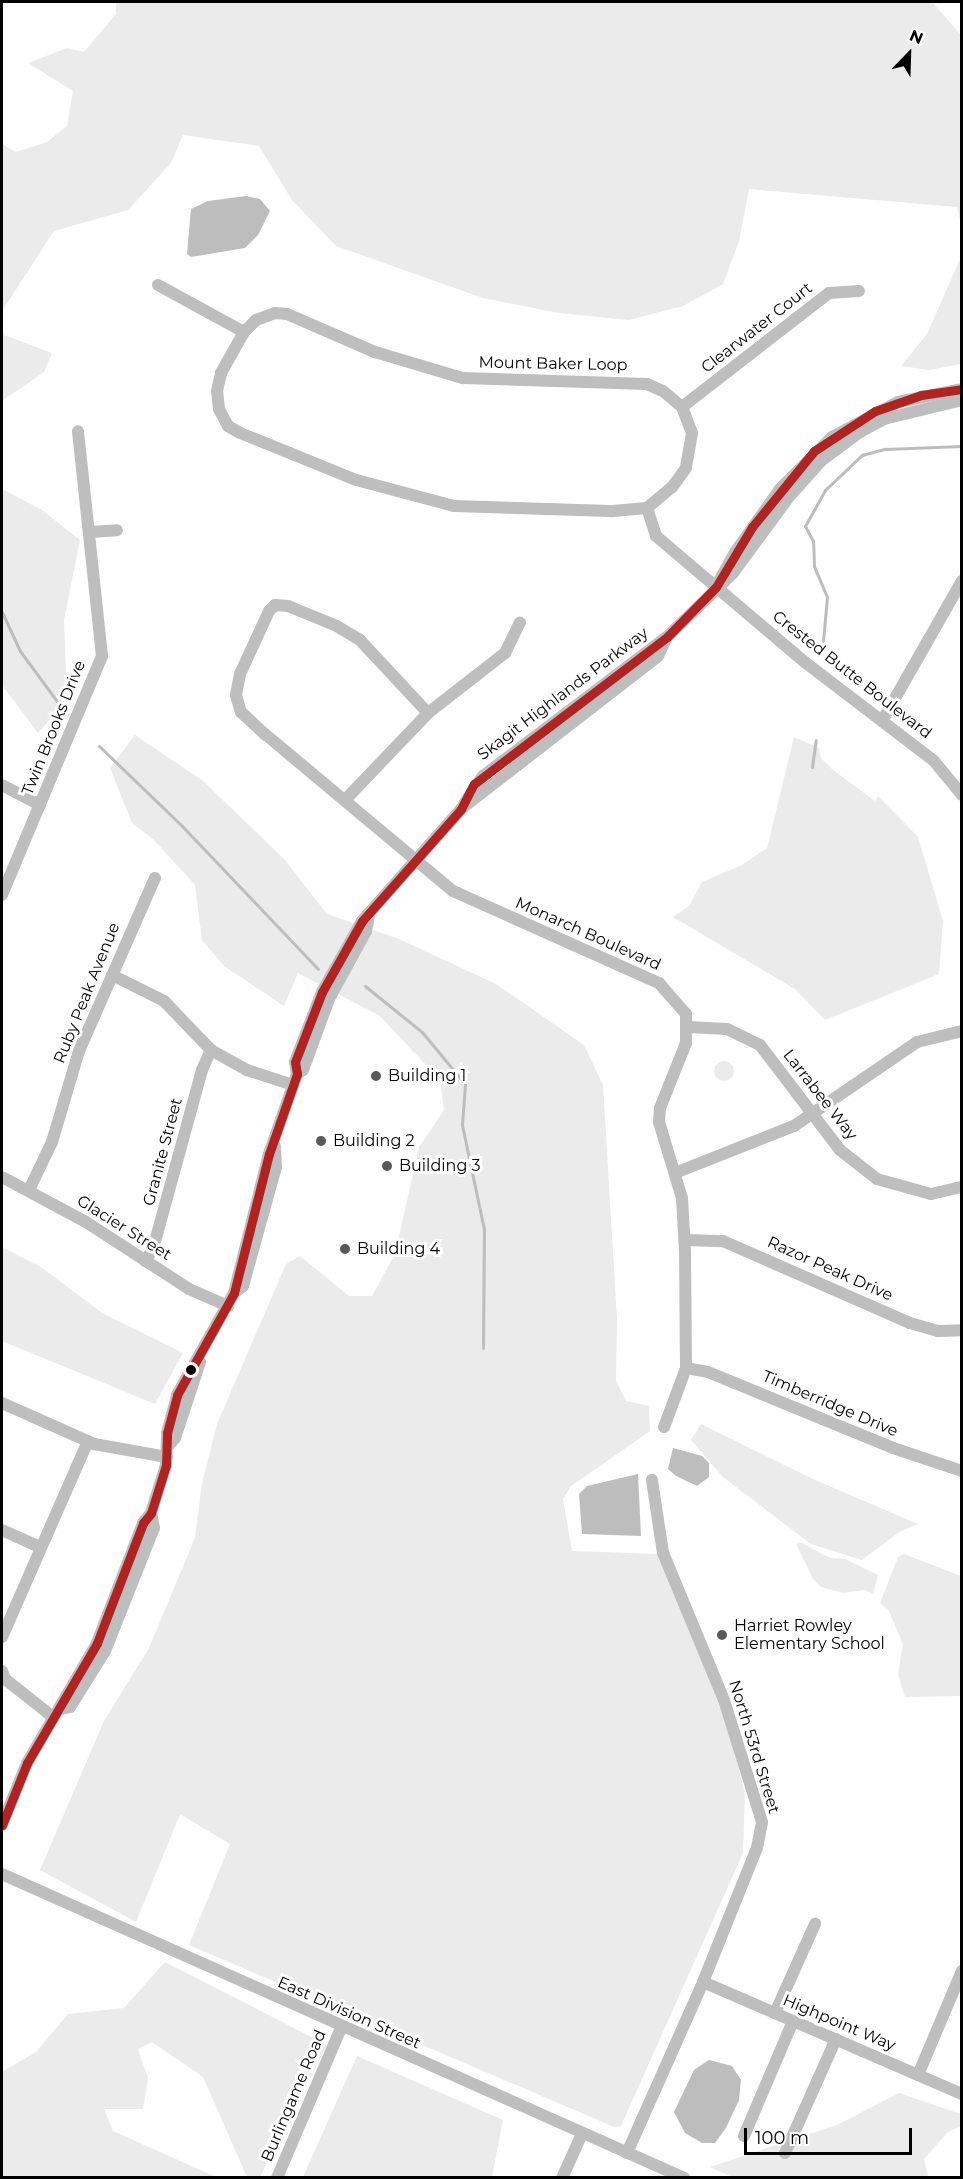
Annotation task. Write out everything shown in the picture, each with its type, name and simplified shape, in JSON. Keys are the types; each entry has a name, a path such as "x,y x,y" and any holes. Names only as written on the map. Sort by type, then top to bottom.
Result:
{"street":[{"path":"158,285 244,332"},
{"name":"Clearwater Court","path":"682,407 829,293 858,291"},
{"name":"Mount Baker Loop","path":"647,508 535,512 454,506 385,490 269,446 228,426 219,409 217,391 221,373 244,332 265,315 287,314 418,368 474,379 633,381 663,391 682,407"},
{"name":"Skagit Highlands Parkway","path":"716,587 736,551 780,489 832,437 898,402 962,389"},
{"name":"Skagit Highlands Parkway","path":"2,1825 27,1763 57,1713 70,1707 105,1651 154,1528 152,1513 168,1451 175,1438 201,1358 234,1293 269,1154 275,1145 295,1079 303,1070 329,999 366,931 370,915 414,859 461,809 483,776 667,637 733,573 807,475 839,446 884,419 962,400"},
{"path":"682,407 692,432 686,468 672,488 647,508 656,536 716,587"},
{"name":"Twin Brooks Drive","path":"2,895 102,656 91,532 78,430"},
{"path":"91,532 117,530"},
{"path":"882,721 962,581"},
{"name":"Crested Butte Boulevard","path":"716,587 806,663 934,761 962,795"},
{"name":"Monarch Boulevard","path":"428,713 360,640 337,626 288,606 275,605 269,611 240,674 236,695 241,712 453,891 659,983 686,1014 688,1027"},
{"path":"345,800 428,713 505,653 520,622"},
{"path":"2,785 40,805"},
{"name":"Ruby Peak Avenue","path":"29,1190 52,1142 79,1050 155,878"},
{"path":"112,975 164,1001 211,1050 248,1070 295,1079"},
{"path":"664,1427 686,1368 685,1240 682,1198 660,1115 686,1043 688,1027"},
{"name":"Larrabee Way","path":"688,1027 727,1029 745,1035 760,1045 814,1112 840,1150 877,1179 931,1194 962,1187"},
{"path":"675,1173 794,1126 917,1042 962,1031"},
{"name":"Granite Street","path":"145,1261 153,1249 202,1070 211,1050"},
{"name":"Glacier Street","path":"2,1177 29,1190 189,1289 228,1306"},
{"name":"Razor Peak Drive","path":"685,1240 723,1241 910,1323 938,1331 962,1330"},
{"name":"Timberridge Drive","path":"686,1368 708,1372 892,1448 962,1471"},
{"path":"2,1403 88,1441 168,1451"},
{"path":"2,1637 88,1441"},
{"name":"North 53rd Street","path":"627,2153 703,1982 758,1848 762,1822 724,1700 663,1553 652,1480"},
{"path":"2,1530 40,1547"},
{"path":"2,1671 5,1679 57,1713"},
{"name":"East Division Street","path":"2,1874 341,2028 684,2178"},
{"path":"776,2013 815,1923"},
{"path":"918,2075 962,1971"},
{"name":"Highpoint Way","path":"703,1982 962,2094"},
{"path":"744,2136 794,2021"},
{"name":"Burlingame Road","path":"277,2178 341,2028"},
{"path":"785,2153 836,2039"},
{"path":"562,2178 582,2134"}],"shaded area":[{"path":"116,2 932,2 961,35 961,223 957,207 749,189 739,241 723,284 683,306 629,320 559,313 483,298 336,246 292,200 259,146 183,135 171,163 128,210 54,231 2,311 2,144 16,152 47,142 67,126 73,91 28,63 67,48 84,52 116,14"},
{"path":"246,196 260,199 270,211 258,235 245,248 191,257 187,254 191,209 208,201"},
{"path":"961,257 961,364 929,370 901,366 927,334"},
{"path":"2,326 4,335 52,353 44,372 2,401"},
{"path":"2,489 42,510 80,540 64,620 67,700 38,733 2,685"},
{"path":"135,735 202,780 284,859 327,914 399,939 496,984 584,1045 603,1085 617,1319 616,1381 626,1401 649,1406 650,1431 571,1486 563,1499 572,1551 660,1554 727,1721 745,1795 743,1853 621,2126 614,2127 189,1945 230,1844 180,1814 136,1922 40,1870 104,1721 149,1648 195,1538 202,1483 217,1424 286,1264 300,1256 349,1296 372,1296 395,1254 419,1147 444,1110 440,1080 380,1016 298,973 284,1006 224,966 202,940 195,885 155,841 132,823 110,768"},
{"path":"794,737 819,748 821,758 833,770 875,801 878,796 918,837 943,921 939,974 825,1020 795,989 673,917 689,906 702,882 742,865 767,848"},
{"path":"720,1061 728,1061 734,1067 734,1075 728,1081 720,1081 714,1075 714,1067"},
{"path":"2,1247 41,1267 102,1313 183,1353 155,1404 2,1341"},
{"path":"701,1424 815,1480 918,1524 901,1531 862,1560 811,1544 723,1477 691,1440"},
{"path":"673,1448 702,1456 709,1463 709,1477 697,1486 676,1476 668,1469"},
{"path":"638,1474 641,1536 582,1534 579,1494 587,1486"},
{"path":"802,1543 830,1558 845,1559 878,1575 873,1594 865,1590 843,1593 821,1587 813,1579 796,1544"},
{"path":"904,1554 961,1576 961,1696 905,1697 898,1674 903,1644 889,1611 880,1603 898,1557"},
{"path":"165,1962 327,2045 260,2177 247,2177 203,2077 152,2042 138,2049 148,2078 143,2109 104,2109 113,2131 216,2177 2,2177 2,2072 36,2052 68,2014 124,2008"},
{"path":"357,2056 503,2120 492,2177 303,2177"},
{"path":"709,2060 732,2066 741,2080 739,2100 726,2128 715,2143 702,2143 685,2133 674,2112 694,2070"},
{"path":"899,2093 961,2114 961,2126 948,2132 924,2159 928,2177 732,2177 710,2167 837,2125"}],"waterway":[{"path":"823,641 827,597 814,566 813,541 805,526 825,490 862,455 885,449 962,446"},
{"path":"2,612 20,651 67,715"},
{"path":"812,767 816,740"},
{"path":"99,746 182,826 318,969"},
{"path":"365,986 422,1032 465,1084 462,1125 484,1229 483,1348"}],"transit line":[{"path":"2,1825 27,1763 97,1643 143,1523 151,1513 166,1465 167,1433 177,1395 234,1293 269,1154 297,1074 295,1062 322,992 362,921 461,809 474,784 667,637 716,587 752,527 814,451 875,411 921,395 962,389"}],"place":[{"name":"Building 1","path":"376,1076"},
{"name":"Building 2","path":"321,1141"},
{"name":"Building 3","path":"387,1166"},
{"name":"Building 4","path":"345,1249"},
{"name":"Harriet Rowley Elementary School","path":"722,1635"}]}
